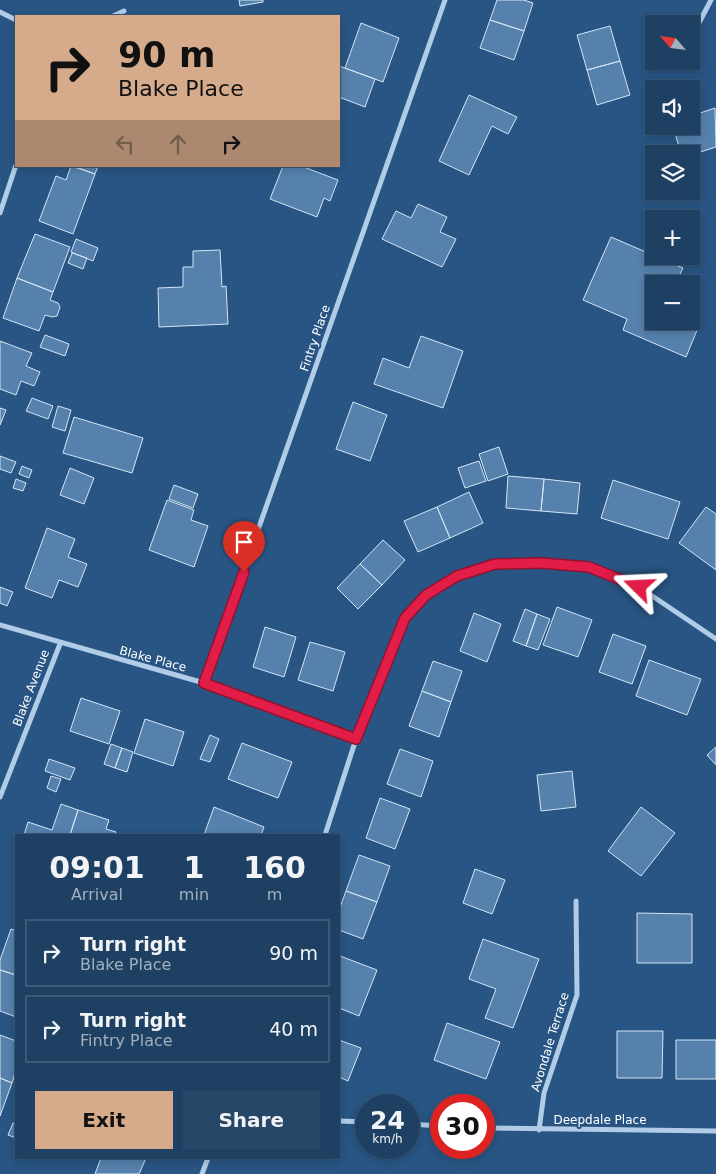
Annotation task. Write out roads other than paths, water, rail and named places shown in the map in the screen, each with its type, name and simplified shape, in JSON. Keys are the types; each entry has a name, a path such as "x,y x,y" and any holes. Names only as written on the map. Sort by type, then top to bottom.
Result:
{"street":[{"name":"Fintry Place","path":"204,683 445,0"},
{"path":"700,21 711,0"},
{"path":"115,15 124,11"},
{"path":"0,12 15,20"},
{"path":"0,213 15,167"},
{"path":"325,834 356,739 405,618 426,595 457,576 495,564 541,563 589,567 639,587 716,639"},
{"name":"Blake Place","path":"0,625 60,644 204,683 356,739"},
{"name":"Blake Avenue","path":"0,796 60,644"},
{"name":"Avondale Terrace","path":"539,1130 544,1094 577,995 576,901"},
{"path":"340,1121 355,1122"},
{"name":"Deepdale Place","path":"495,1128 716,1131"},
{"path":"202,1174 208,1159"}]}
